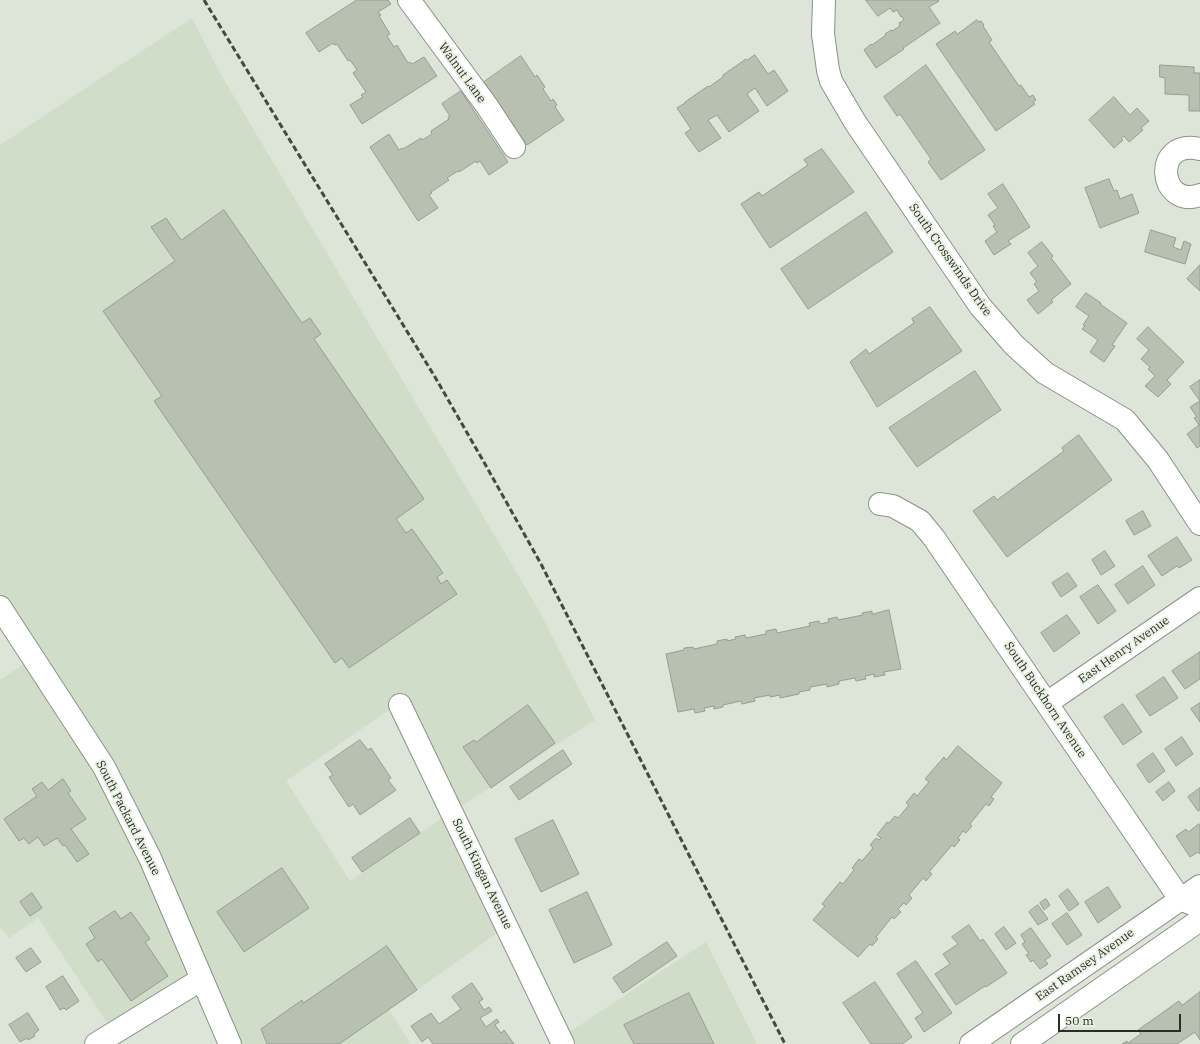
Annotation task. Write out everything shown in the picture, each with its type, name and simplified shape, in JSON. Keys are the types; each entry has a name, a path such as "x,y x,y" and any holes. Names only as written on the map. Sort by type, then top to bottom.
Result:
{"street":[{"name":"Walnut Lane","path":"409,0 482,100 514,147"},
{"name":"South Crosswinds Drive","path":"824,0 823,34 831,81 855,122 980,306 1014,345 1045,372 1125,420 1158,460 1200,524"},
{"path":"1200,149 1189,147 1177,150 1169,158 1166,168 1166,179 1173,190 1185,196 1194,197 1200,195"},
{"name":"South Buckhorn Avenue","path":"880,504 893,506 920,521 934,538 1047,703 1190,903"},
{"name":"East Henry Avenue","path":"1047,703 1200,598"},
{"name":"South Packard Avenue","path":"0,607 104,767 150,858 230,1044"},
{"name":"South Kingan Avenue","path":"400,705 563,1044"},
{"name":"East Ramsey Avenue","path":"971,1044 1190,903 1200,886"},
{"path":"1022,1044 1200,920"},
{"path":"96,1044 202,979"}],"shaded area":[{"path":"192,18 220,73 537,607 595,720 452,812 507,926 389,1010 411,1044 230,1044 202,980 114,1033 38,918 9,938 0,926 0,680 33,658 0,607 0,145","holes":["399,703 451,812 350,881 286,781"]},
{"path":"706,942 757,1044 551,1044"}],"building":[{"path":"357,0 388,0 391,4 378,12 390,34 387,36 394,47 397,45 408,63 410,62 412,64 424,57 437,76 362,124 350,105 363,97 361,95 366,92 353,73 357,70 350,60 348,61 337,44 334,45 333,43 319,52 306,33"},
{"path":"866,0 938,0 939,1 929,7 940,23 876,68 864,50 891,30 892,31 900,26 899,23 904,20 897,10 893,12 890,8 878,16"},
{"path":"977,20 979,22 981,21 984,25 983,26 992,40 989,42 1019,86 1021,85 1029,97 1033,95 1036,100 1033,102 1035,104 996,131 936,44 955,31 957,34"},
{"path":"755,55 768,74 774,70 788,91 767,106 755,88 747,94 759,111 729,132 717,115 708,120 721,138 699,152 685,133 691,129 677,108 708,86 709,87 746,59 747,60"},
{"path":"521,56 535,77 537,75 545,87 543,89 551,101 553,99 557,105 555,107 564,120 527,145 484,82"},
{"path":"926,65 985,150 941,180 928,162 931,159 900,114 897,116 884,97"},
{"path":"1160,65 1194,67 1194,73 1200,73 1200,111 1189,111 1189,95 1165,94 1165,78 1160,77"},
{"path":"461,91 508,162 489,175 480,161 477,163 476,161 447,178 449,180 429,195 438,208 418,221 370,147 389,134 399,150 432,134 431,131 449,119 448,117 450,116 442,104"},
{"path":"1114,97 1130,115 1137,108 1149,121 1141,128 1143,130 1129,142 1124,136 1121,138 1123,140 1114,148 1089,120"},
{"path":"822,149 854,192 770,248 741,204 759,192 762,196 808,165 804,160"},
{"path":"1109,179 1114,191 1117,190 1120,199 1132,194 1139,213 1100,228 1085,188"},
{"path":"1003,184 1030,227 1008,241 1011,244 994,255 985,241 997,232 993,226 995,225 988,215 998,208 988,194"},
{"path":"224,210 302,323 310,318 321,334 314,339 424,499 396,519 406,533 412,529 443,573 437,577 441,584 447,580 457,594 349,668 342,658 335,663 154,401 162,396 103,311 175,261 151,227 166,218 181,240"},
{"path":"866,212 893,252 808,309 781,269"},
{"path":"1151,230 1176,238 1173,247 1181,250 1184,241 1191,244 1185,264 1145,252"},
{"path":"1042,242 1053,256 1051,258 1071,284 1051,300 1053,302 1038,314 1027,300 1039,291 1034,284 1037,282 1030,273 1038,266 1028,253"},
{"path":"1200,265 1200,291 1187,279"},
{"path":"1086,293 1127,323 1112,345 1115,346 1104,362 1090,352 1098,340 1082,329 1085,326 1083,325 1089,316 1076,307"},
{"path":"930,307 962,351 877,407 850,362 866,349 869,354 914,323 912,319"},
{"path":"1148,327 1184,362 1167,380 1171,384 1158,397 1145,386 1155,376 1148,369 1150,367 1141,359 1149,350 1137,339"},
{"path":"975,371 1001,410 917,467 889,428"},
{"path":"1200,380 1200,401 1190,387"},
{"path":"1200,401 1200,446 1197,448 1187,434 1199,425 1194,418 1197,417 1190,407"},
{"path":"1079,435 1112,480 1007,557 973,511 994,496 997,500 1064,451 1062,448"},
{"path":"1143,511 1151,526 1134,535 1126,521"},
{"path":"1177,537 1192,560 1179,568 1177,566 1162,576 1148,556"},
{"path":"1105,551 1115,566 1101,575 1092,560"},
{"path":"1143,566 1155,585 1128,604 1115,585"},
{"path":"1068,573 1077,586 1061,597 1052,583"},
{"path":"1098,585 1116,611 1098,624 1080,597"},
{"path":"889,610 901,669 884,672 885,675 874,677 874,674 865,676 866,679 856,681 855,678 839,681 839,684 827,687 827,684 810,687 810,690 780,698 780,695 770,697 770,695 754,698 755,701 742,704 741,701 723,705 723,707 714,709 714,706 704,708 705,711 695,713 694,709 678,712 666,654 684,650 684,648 693,647 694,649 717,644 717,641 727,639 727,641 736,639 735,637 745,635 746,638 766,634 766,631 776,629 777,633 810,626 809,623 819,621 820,624 829,622 828,619 837,617 838,620 863,615 862,613 872,611 872,614"},
{"path":"1067,615 1080,633 1054,652 1041,633"},
{"path":"1200,652 1200,679 1185,689 1172,671"},
{"path":"1164,677 1178,698 1150,716 1136,696"},
{"path":"1200,703 1200,722 1191,709"},
{"path":"1123,704 1142,732 1123,745 1104,717"},
{"path":"528,705 555,743 491,788 463,747 474,740 476,742"},
{"path":"1182,737 1193,754 1176,766 1165,749"},
{"path":"360,740 368,750 371,748 391,778 388,780 396,790 360,815 353,804 349,807 329,777 333,775 325,764"},
{"path":"958,746 1002,783 991,797 994,799 989,806 986,804 970,824 972,826 966,833 963,831 958,838 960,840 954,847 952,845 929,872 932,874 926,881 923,878 909,895 912,898 906,905 904,903 898,909 901,912 894,919 892,917 876,937 878,939 872,946 870,944 858,957 813,920 825,906 822,904 840,882 843,884 854,870 852,868 859,859 862,861 873,848 870,845 876,838 879,840 881,838 877,835 887,822 889,823 895,816 898,818 909,805 906,803 914,793 917,796 929,782 925,779 944,757 946,760"},
{"path":"563,750 572,764 519,800 510,787"},
{"path":"1153,753 1165,771 1149,783 1137,765"},
{"path":"63,779 71,791 68,793 86,819 71,829 89,854 77,862 65,845 63,846 57,838 44,846 38,837 29,844 24,838 19,841 4,819 37,796 32,789 42,782 48,790"},
{"path":"1169,782 1175,791 1163,801 1156,792"},
{"path":"1200,788 1200,810 1198,811 1188,797"},
{"path":"410,818 420,833 362,872 352,858"},
{"path":"553,820 579,874 541,892 515,839"},
{"path":"1199,824 1200,854 1198,852 1190,857 1176,836 1186,829 1188,832"},
{"path":"282,868 309,908 244,952 217,912"},
{"path":"1108,887 1121,907 1098,923 1085,902"},
{"path":"1068,889 1079,904 1069,911 1059,896"},
{"path":"587,892 612,945 574,963 549,910"},
{"path":"32,893 42,908 30,916 20,902"},
{"path":"1046,899 1050,905 1044,910 1040,903"},
{"path":"1038,905 1048,919 1038,925 1029,912"},
{"path":"115,911 121,919 131,912 150,939 145,942 168,976 131,1001 102,959 98,962 86,944 95,938 89,928"},
{"path":"1067,913 1082,935 1067,945 1052,924"},
{"path":"969,925 980,941 983,939 1007,973 956,1005 935,974 950,964 943,954 958,944 952,937"},
{"path":"1004,927 1016,943 1006,950 995,934"},
{"path":"1031,928 1051,956 1045,960 1048,964 1040,969 1033,960 1031,962 1026,955 1029,954 1022,944 1025,942 1021,935"},
{"path":"667,942 677,956 623,993 613,978"},
{"path":"387,946 417,990 339,1044 267,1044 261,1029 302,1000 303,1003"},
{"path":"31,948 41,962 26,972 16,958"},
{"path":"916,961 952,1013 924,1032 915,1018 923,1013 897,974"},
{"path":"63,976 79,1001 66,1010 64,1008 60,1010 46,987"},
{"path":"875,982 912,1037 902,1044 871,1044 843,1003"},
{"path":"472,983 483,999 479,1002 484,1010 489,1007 492,1011 480,1018 486,1027 497,1019 499,1022 495,1025 501,1033 504,1030 514,1044 433,1044 428,1037 422,1042 411,1026 431,1013 439,1024 461,1009 452,997"},
{"path":"1200,992 1200,1040 1195,1032 1177,1044 1122,1044 1127,1041 1128,1043 1141,1034 1138,1030 1179,1001 1182,1005"},
{"path":"689,993 714,1044 634,1044 624,1025"},
{"path":"28,1013 39,1030 34,1034 35,1036 20,1042 9,1025"}],"railway":[{"path":"204,0 435,377 541,564 785,1044"}]}
